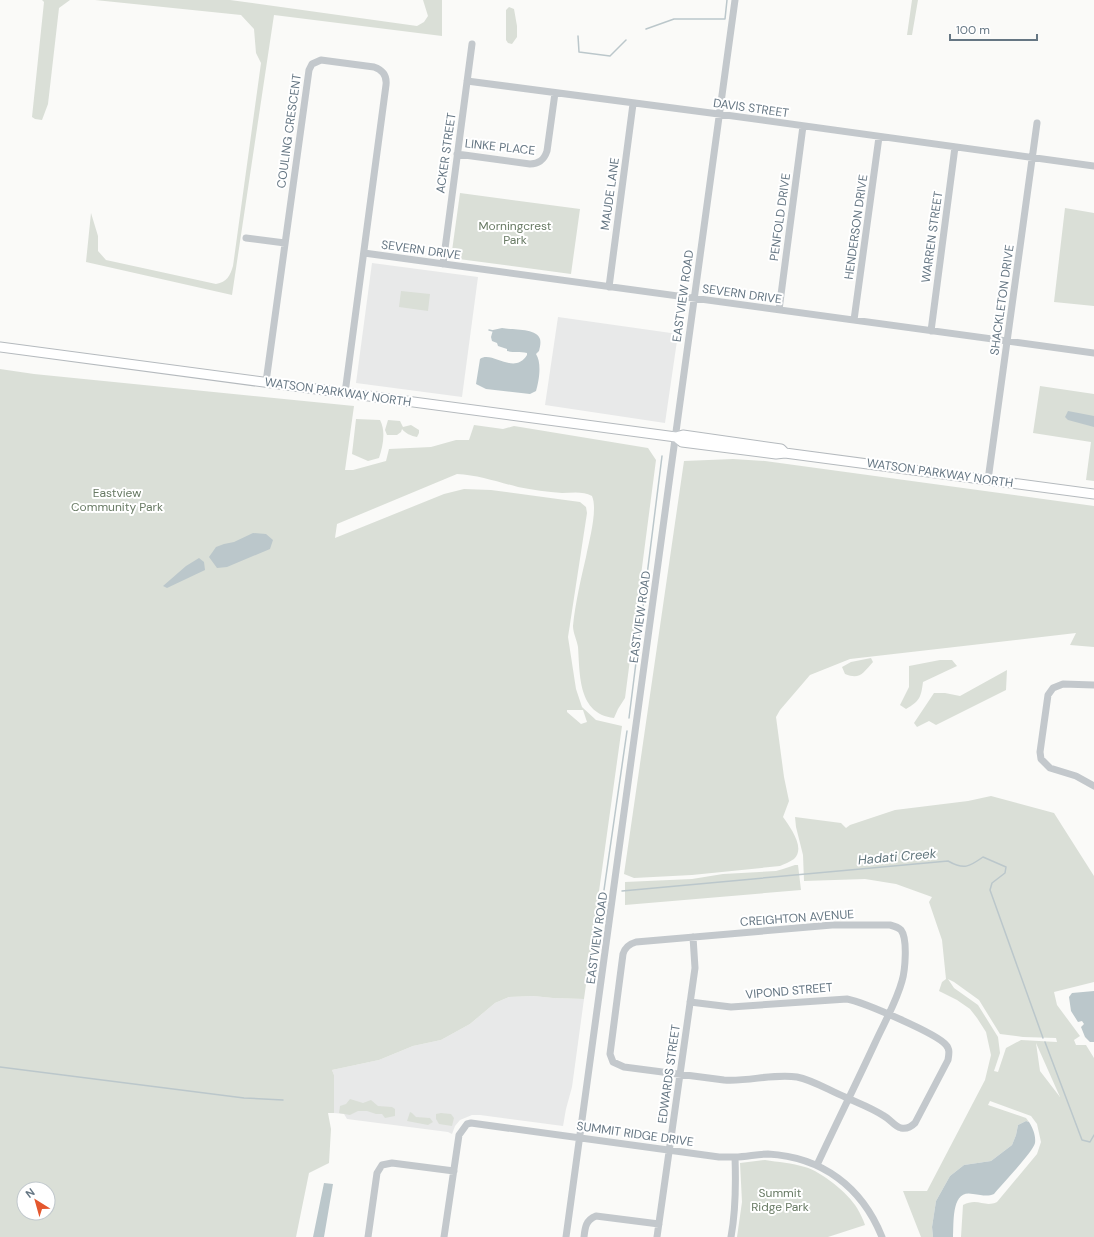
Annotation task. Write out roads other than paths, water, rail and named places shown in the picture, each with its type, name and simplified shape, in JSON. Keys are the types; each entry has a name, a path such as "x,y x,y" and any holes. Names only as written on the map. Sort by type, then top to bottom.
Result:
{"main road":[{"name":"WATSON PARKWAY NORTH","path":"0,347 676,437 682,442 776,454 785,453 1094,494"}],"street":[{"name":"EASTVIEW ROAD","path":"566,1237 735,0"},
{"name":"ACKER STREET","path":"442,264 472,44"},
{"name":"COULING CRESCENT","path":"266,382 308,74 312,64 326,60 378,68 383,72 386,78 345,393"},
{"name":"DAVIS STREET","path":"467,81 1094,166"},
{"name":"LINKE PLACE","path":"457,154 530,164 539,163 544,158 547,151 555,93"},
{"name":"MAUDE LANE","path":"609,287 633,104"},
{"name":"SHACKLETON DRIVE","path":"988,480 1037,123"},
{"name":"PENFOLD DRIVE","path":"778,310 803,126"},
{"name":"HENDERSON DRIVE","path":"854,320 879,137"},
{"name":"WARREN STREET","path":"931,330 955,147"},
{"path":"246,238 285,243"},
{"name":"SEVERN DRIVE","path":"364,253 1094,353"},
{"path":"1094,685 1062,684 1053,688 1048,695 1040,752 1041,759 1050,768 1076,776 1094,786"},
{"name":"CREIGHTON AVENUE","path":"680,1074 624,1067 613,1062 610,1054 623,954 626,948 636,942 832,925 895,926 900,930 905,941 904,972 900,989 817,1165"},
{"name":"EDWARDS STREET","path":"657,1237 695,968 693,937"},
{"name":"VIPOND STREET","path":"680,1074 733,1081 797,1077 885,1116 899,1128 906,1128 915,1123 948,1060 949,1051 942,1040 888,1014 862,1003 847,999 731,1007 690,1002"},
{"name":"SUMMIT RIDGE DRIVE","path":"444,1237 459,1135 467,1124 471,1123 669,1150 735,1157 766,1154 793,1157 817,1165 840,1179 858,1196 873,1217 882,1237"},
{"path":"731,1237 735,1216 735,1157"},
{"path":"368,1237 377,1173 382,1165 392,1163 454,1171"},
{"path":"584,1237 587,1222 596,1216 658,1224"}],"waterway":[{"path":"646,29 674,19 725,19 727,0"},
{"path":"578,36 579,52 610,56 626,40"},
{"path":"489,330 493,331"},
{"path":"629,718 662,456"},
{"path":"604,890 627,731"},
{"name":"Hadati Creek","path":"622,891 948,861 958,866 966,866 983,857 1006,867 1005,873 992,883 990,890 1043,1038"},
{"name":"Hadati Creek","path":"1045,1042 1082,1140 1090,1142 1094,1135"},
{"path":"0,1067 244,1098 283,1100"}],"park label":[{"name":"Morningcrest Park","path":"515,233"},
{"name":"Eastview Community Park","path":"117,500"},
{"name":"Summit Ridge Park","path":"780,1200"}]}
